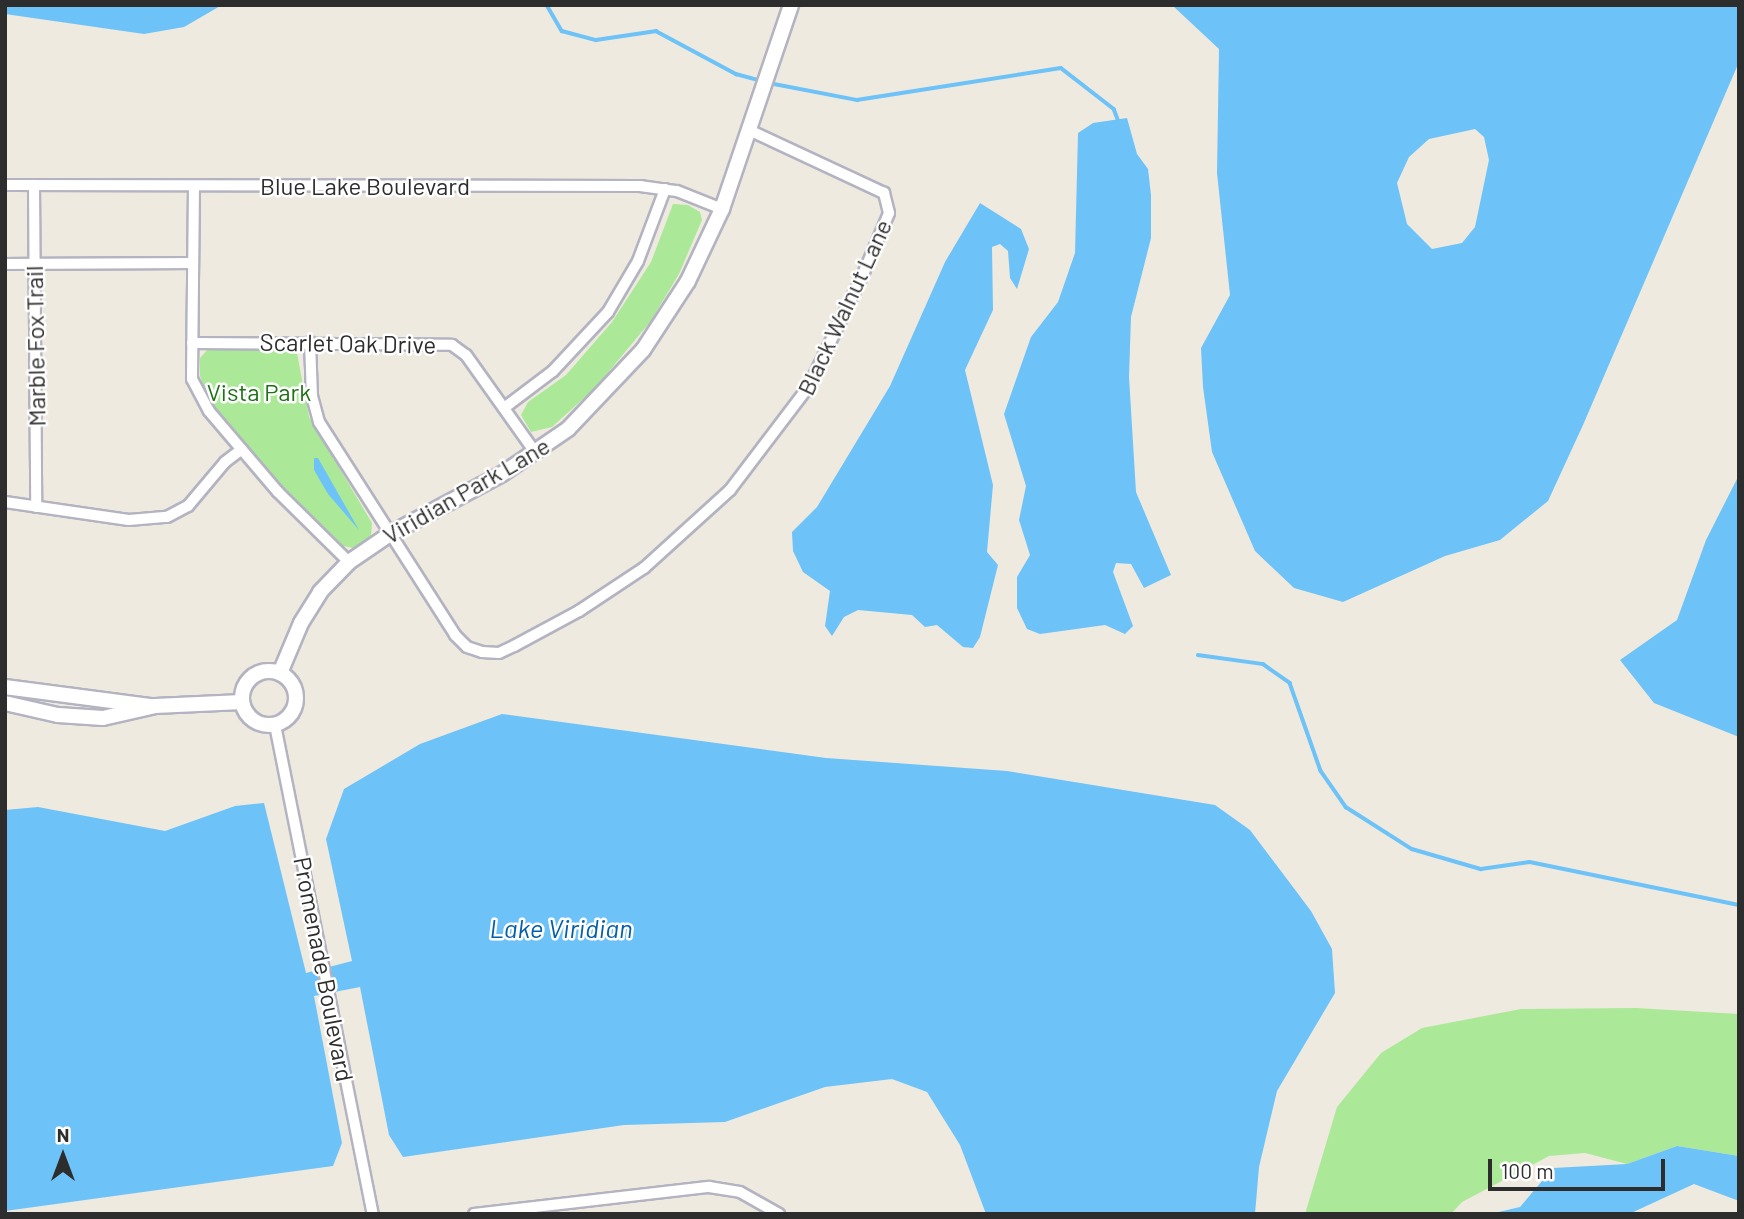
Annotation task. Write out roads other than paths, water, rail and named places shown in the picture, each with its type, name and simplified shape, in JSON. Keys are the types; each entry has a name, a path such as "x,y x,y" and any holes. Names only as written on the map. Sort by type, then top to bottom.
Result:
{"street":[{"name":"Viridian Park Lane","path":"280,673 301,623 320,592 349,562 390,534 535,452 568,429 643,350 688,281 722,209 751,131 791,5"},
{"name":"Black Walnut Lane","path":"390,534 454,635 475,651 499,653 606,595 662,554 750,468 821,364 887,222 888,200 877,188 751,131"},
{"name":"Blue Lake Boulevard","path":"5,185 665,189 722,209"},
{"name":"Marble Fox Trail","path":"34,185 36,507"},
{"path":"194,186 192,380 198,392 242,449 349,562"},
{"path":"504,408 553,371 608,312 638,261 665,189"},
{"path":"5,264 194,263"},
{"path":"310,342 312,396 319,422 390,534"},
{"name":"Scarlet Oak Drive","path":"192,343 452,345 466,355 535,452"},
{"path":"5,502 129,520 167,517 188,506 225,462 242,449"},
{"path":"280,673 292,683 296,697 293,712 275,725 253,720 242,702 244,688 253,677 280,673"},
{"path":"5,687 155,706 242,702"},
{"path":"5,703 58,715 103,718 155,706"},
{"name":"Promenade Boulevard","path":"275,725 373,1214"},
{"path":"474,1214 709,1187 759,1200 779,1214"}],"water":[{"path":"5,5 222,5 184,27 144,34 5,14"},
{"path":"1172,5 1739,5 1739,62 1548,501 1500,540 1445,556 1343,602 1294,588 1255,551 1212,452 1203,387 1201,348 1230,295 1217,173 1219,49","holes":["1475,129 1484,137 1489,160 1475,227 1462,243 1432,249 1407,224 1397,183 1409,157 1429,139"]},
{"path":"1127,118 1137,154 1148,169 1151,195 1151,238 1131,317 1129,377 1136,492 1171,575 1144,588 1131,564 1116,563 1113,572 1133,626 1125,634 1105,625 1040,634 1027,629 1017,608 1017,577 1030,555 1019,520 1026,486 1004,414 1031,337 1058,302 1075,253 1078,133 1093,123"},
{"path":"980,203 1021,229 1029,249 1017,289 1010,278 1008,251 1000,244 992,247 993,310 965,370 993,485 987,552 998,565 980,637 973,648 963,647 937,625 925,627 912,615 858,610 844,617 832,636 825,626 830,591 803,572 793,551 792,532 817,507 890,386 945,262"},
{"path":"314,458 318,458 359,530 328,494 314,470"},
{"path":"1739,475 1739,737 1654,703 1620,660 1677,620 1706,540"},
{"name":"Lake Viridian","path":"502,714 826,758 1007,771 1215,805 1250,830 1311,911 1332,949 1335,993 1277,1091 1259,1167 1255,1214 986,1214 960,1145 927,1092 892,1079 825,1087 725,1122 624,1125 403,1157 389,1135 360,987 314,996 342,1143 333,1166 5,1211 5,810 38,807 165,831 235,806 264,803 306,973 352,961 326,839 344,789 420,744"},
{"path":"1677,1146 1739,1156 1739,1201 1694,1184 1629,1214 1490,1214 1520,1207 1553,1168 1627,1164"}],"waterway":[{"path":"547,5 562,31 596,40 656,31 736,74 762,81"},
{"path":"769,83 857,100 1061,68 1114,109 1119,122"},
{"path":"1198,655 1263,664 1290,683 1321,771 1346,807 1412,849 1481,869 1530,862 1739,905"}],"park label":[{"name":"Vista Park","path":"259,392"}]}
